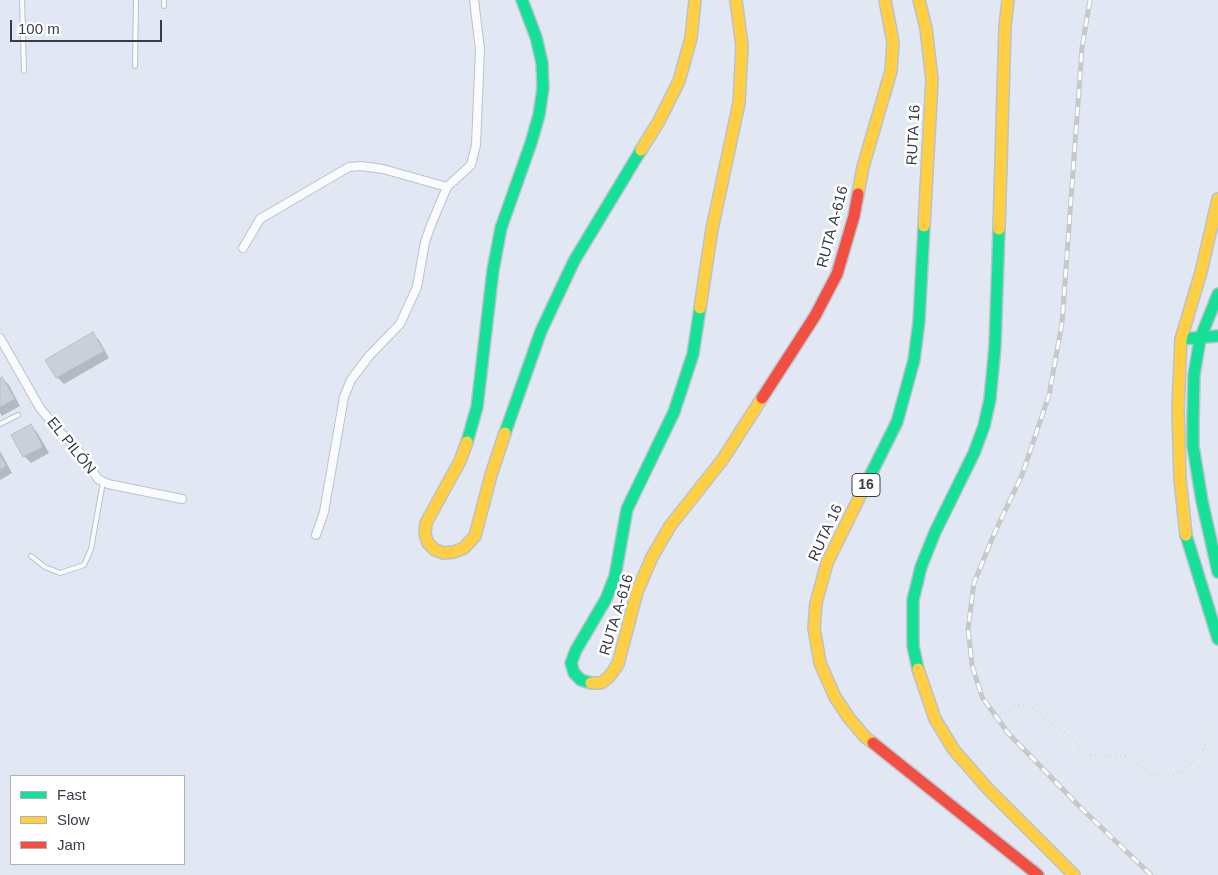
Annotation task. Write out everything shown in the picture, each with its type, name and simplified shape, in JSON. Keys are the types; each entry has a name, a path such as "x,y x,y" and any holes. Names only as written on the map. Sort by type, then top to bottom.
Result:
{"main road":[{"path":"522,0 536,38 542,63 540,106 531,143 501,228 493,270 474,419 460,461 426,523 425,534 428,543 434,550 444,553 464,548 475,536 491,475 541,331 574,261 659,121 672,96 694,26 695,0"},
{"name":"RUTA A-616","path":"736,0 742,46 739,103 712,229 692,354 687,376 674,412 627,509 614,576 606,599 576,650 571,663 574,673 581,680 592,684 601,683 609,677 618,664 637,592 652,557 670,526 723,459 815,316 837,274 854,216 863,167 890,70 893,42 885,0"},
{"name":"RUTA 16","path":"919,0 926,28 932,80 919,321 914,360 904,401 894,429 827,563 816,603 815,640 822,668 835,697 849,718 865,736 1038,875"},
{"path":"1008,0 1005,37 995,346 990,399 984,426 974,453 935,532 921,567 914,600 913,646 919,675 928,702 935,719 954,750 989,790 1074,875"},
{"path":"1218,199 1201,272 1181,339 1178,408 1179,454 1186,534 1218,639"},
{"path":"1218,294 1200,338 1194,375 1194,446 1206,525 1218,572"},
{"path":"1181,339 1218,336"},
{"path":"1200,338 1218,341"}],"street":[{"path":"316,534 324,512 344,397 351,380 369,356 400,324 417,287 425,242 431,225 448,187 471,165 476,145 480,50 474,0"},
{"path":"243,248 260,219 349,167 361,166 383,169 448,187"},
{"name":"EL PILÓN","path":"0,338 40,408 78,450 98,479 108,484 182,499"}],"lane":[{"path":"22,0 24,71"},
{"path":"135,66 136,0"},
{"path":"164,0 164,6"},
{"path":"0,424 18,415"},
{"path":"31,556 45,567 60,573 84,565 91,549 104,482"}],"path":[{"path":"1005,713 1014,707 1028,704 1063,731 1089,756 1129,756 1149,773 1165,778 1182,772 1201,754 1209,738 1218,732"}],"building":[{"path":"93,332 104,351 56,378 45,360"},
{"path":"2,377 15,399 0,407 0,378"},
{"path":"31,424 43,447 23,457 11,435"},
{"path":"0,454 6,466 0,470"}],"railway":[{"path":"1090,0 1082,48 1062,323 1049,395 1022,475 994,534 974,583 968,629 972,665 982,697 1008,733 1082,809 1151,875"}],"traffic: fast":[{"path":"467,442 477,407 493,270 501,228 531,143 539,115 543,88 542,63 536,37 522,0"},
{"path":"505,433 541,331 574,261 641,150"},
{"path":"861,494 897,422 914,360 919,321 924,226"},
{"path":"918,669 913,646 913,600 921,567 935,532 974,453 984,426 990,399 995,346 999,229"},
{"path":"1218,294 1200,339 1194,375 1193,419 1193,446 1202,501 1218,572"},
{"path":"591,683 581,680 574,673 571,663 576,650 606,599 615,576 627,509 674,412 693,354 700,308"},
{"path":"1181,339 1218,336"},
{"path":"1186,535 1218,639"}],"traffic: slow":[{"path":"641,150 659,121 679,81 691,38 695,0"},
{"path":"700,308 712,229 739,103 742,46 736,0"},
{"path":"858,194 863,167 891,71 893,42 885,0"},
{"path":"919,0 926,28 932,80 924,226"},
{"path":"999,229 1005,27 1008,0"},
{"path":"1186,535 1180,479 1178,408 1181,339 1201,272 1218,199"},
{"path":"591,683 601,683 609,677 618,664 637,592 652,557 670,526 723,459 762,398"},
{"path":"467,442 460,461 426,523 425,534 428,543 435,550 444,553 464,548 475,536 491,475 505,433"},
{"path":"861,494 827,563 816,603 814,628 820,663 835,697 849,718 865,737 873,743"},
{"path":"918,669 935,719 954,750 989,790 1074,875"}],"traffic: jam":[{"path":"762,398 815,316 837,274 854,216 858,194"},
{"path":"873,743 1038,875"}]}
